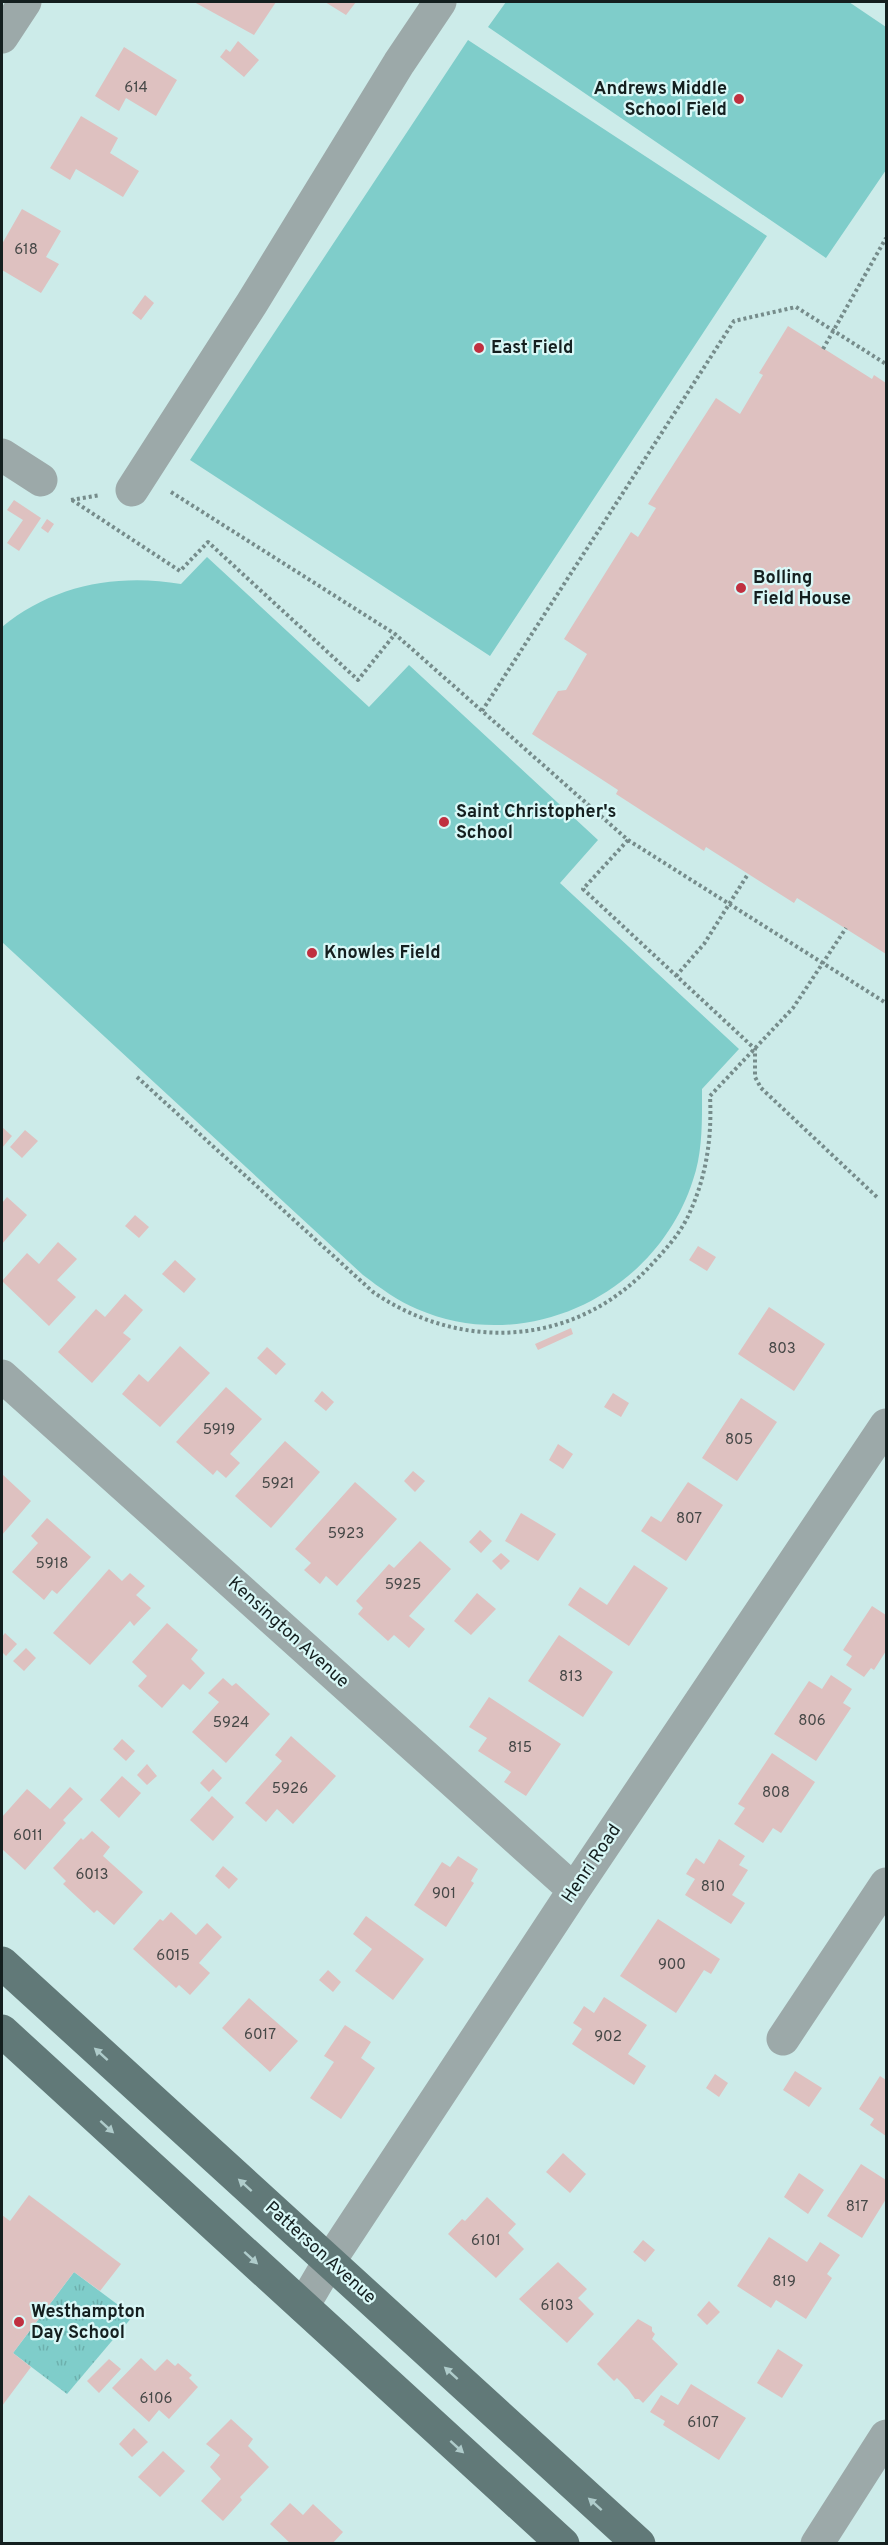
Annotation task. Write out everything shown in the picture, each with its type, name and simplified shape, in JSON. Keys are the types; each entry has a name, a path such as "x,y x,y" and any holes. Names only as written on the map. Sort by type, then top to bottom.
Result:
{"main road":[{"name":"Patterson Avenue","path":"2,1963 639,2544"},
{"path":"2,2031 563,2544"}],"street":[{"path":"2,37 24,2"},
{"path":"132,490 252,303 399,63 440,2"},
{"path":"2,455 41,480"},
{"name":"Kensington Avenue","path":"2,1376 574,1890"},
{"name":"Henri Road","path":"303,2306 329,2262 574,1890 886,1425"},
{"path":"783,2039 886,1884"},
{"path":"817,2544 886,2436"}],"path":[{"path":"823,349 886,238"},
{"path":"482,711 735,321 796,307 886,364"},
{"path":"41,480 180,571 208,542 358,680 395,633"},
{"path":"71,500 161,485 395,633 628,840 886,1003"},
{"path":"628,840 583,889 754,1049 755,1077 761,1088 879,1199"},
{"path":"676,976 704,944 748,874"},
{"path":"137,1077 373,1292 394,1306 438,1324 475,1331 509,1333 560,1324 595,1310 629,1288 655,1261 685,1222 703,1178 710,1136 710,1096 793,1008 846,928"}],"green space":[{"name":"Andrews Middle School Field","path":"506,2 849,2 886,27 886,170 826,258 488,27"},
{"name":"East Field","path":"468,40 767,236 490,656 190,460"},
{"path":"207,557 369,707 409,665 598,840 560,883 739,1049 702,1089 699,1158 693,1180 675,1220 650,1255 619,1283 583,1305 544,1319 502,1325 459,1322 417,1309 396,1298 363,1275 2,942 2,627 42,601 87,586 133,580 181,584"},
{"path":"74,2272 133,2316 67,2394 13,2353"}],"building":[{"path":"194,2 276,2 254,35"},
{"path":"325,2 356,2 346,15"},
{"path":"238,41 259,60 244,77 220,57 226,49 230,52"},
{"path":"124,47 177,80 156,116 126,98 119,111 95,96"},
{"path":"81,116 118,138 110,153 139,171 123,197 76,169 70,180 50,168"},
{"path":"22,209 61,231 46,257 59,264 41,293 2,270 2,244"},
{"path":"145,295 154,303 141,320 132,313"},
{"name":"Bolling Field House","path":"788,326 872,379 874,375 886,383 886,954 797,898 794,903 706,847 704,851 616,794 618,790 532,734 558,691 566,690 587,654 564,639 631,532 638,537 656,508 648,504 716,398 740,414 763,375 759,373"},
{"path":"14,500 41,518 19,551 7,543 23,520 7,510"},
{"path":"47,519 54,524 48,533 41,528"},
{"path":"2,1127 12,1136 2,1148"},
{"path":"25,1130 38,1141 22,1158 10,1147"},
{"path":"7,1197 27,1215 2,1244 2,1203"},
{"path":"135,1215 149,1227 139,1238 125,1226"},
{"path":"58,1242 77,1259 57,1280 76,1297 49,1326 2,1281 27,1253 39,1264"},
{"path":"698,1246 716,1257 707,1271 689,1260"},
{"path":"175,1260 196,1279 184,1293 162,1274"},
{"path":"125,1294 143,1310 123,1333 131,1339 92,1383 58,1352 96,1309 105,1317"},
{"path":"769,1307 825,1344 794,1391 738,1354"},
{"path":"571,1328 573,1334 538,1350 535,1344"},
{"path":"180,1346 210,1373 160,1427 122,1394 139,1374 148,1382"},
{"path":"267,1347 286,1364 276,1375 257,1358"},
{"path":"226,1387 262,1419 230,1454 240,1463 226,1478 217,1470 213,1475 176,1442"},
{"path":"322,1391 334,1402 326,1411 314,1401"},
{"path":"613,1393 629,1403 621,1417 604,1407"},
{"path":"741,1398 777,1422 737,1481 702,1458"},
{"path":"285,1441 320,1472 271,1528 235,1496"},
{"path":"558,1444 573,1454 563,1469 549,1460"},
{"path":"413,1471 425,1481 415,1492 404,1481"},
{"path":"2,1474 31,1501 2,1535"},
{"path":"355,1482 397,1519 337,1586 326,1576 320,1584 304,1570 311,1563 295,1549"},
{"path":"688,1482 723,1505 686,1561 641,1531 651,1516 661,1522"},
{"path":"521,1513 556,1534 538,1561 505,1541"},
{"path":"47,1518 91,1557 57,1594 52,1590 44,1600 12,1572 38,1543 31,1536"},
{"path":"480,1530 492,1541 481,1553 469,1542"},
{"path":"420,1541 451,1569 409,1616 425,1629 409,1648 394,1635 388,1641 358,1614 363,1608 356,1601 389,1564 394,1568"},
{"path":"501,1553 510,1561 501,1570 492,1561"},
{"path":"634,1565 668,1588 629,1646 568,1605 580,1587 607,1605"},
{"path":"109,1569 122,1581 130,1573 145,1586 136,1595 151,1608 134,1626 130,1621 90,1665 53,1633"},
{"path":"477,1593 496,1609 471,1635 454,1621"},
{"path":"872,1606 886,1615 886,1651 874,1670 871,1668 864,1677 846,1665 852,1656 843,1650"},
{"path":"167,1623 198,1650 191,1659 205,1673 190,1690 183,1684 162,1708 138,1686 147,1676 132,1662"},
{"path":"5,1633 17,1644 6,1656 2,1652 2,1637"},
{"path":"559,1635 613,1672 583,1717 528,1681"},
{"path":"26,1648 36,1658 24,1671 13,1661"},
{"path":"831,1675 852,1689 843,1703 851,1708 816,1761 774,1734 809,1681 822,1689"},
{"path":"223,1678 232,1686 236,1683 270,1714 226,1763 192,1732 219,1702 208,1693"},
{"path":"489,1697 561,1744 526,1796 504,1782 511,1772 478,1751 487,1738 469,1727"},
{"path":"291,1736 336,1776 293,1824 277,1809 266,1822 245,1803 282,1761 275,1755"},
{"path":"122,1739 135,1751 126,1761 113,1749"},
{"path":"772,1753 815,1782 781,1833 773,1828 763,1843 734,1824 745,1808 738,1804"},
{"path":"147,1764 157,1776 147,1785 137,1775"},
{"path":"213,1769 222,1778 209,1792 200,1783"},
{"path":"122,1776 141,1793 119,1818 100,1800"},
{"path":"70,1787 83,1799 63,1820 66,1823 25,1870 2,1849 2,1817 27,1789 50,1809"},
{"path":"212,1796 234,1817 213,1841 190,1820"},
{"path":"92,1831 110,1847 103,1856 143,1892 114,1925 97,1910 94,1913 63,1884 66,1881 53,1868 81,1838 83,1840"},
{"path":"719,1839 745,1856 739,1865 748,1870 732,1895 745,1903 731,1924 685,1895 695,1879 686,1874 696,1858 704,1864"},
{"path":"458,1856 478,1869 471,1881 474,1883 446,1927 414,1905 442,1862 450,1867"},
{"path":"223,1866 238,1879 229,1889 215,1876"},
{"path":"171,1912 196,1935 207,1923 222,1937 199,1963 210,1973 190,1995 179,1985 176,1988 133,1949 160,1919 163,1921"},
{"path":"366,1916 424,1959 393,2000 355,1971 372,1949 353,1934"},
{"path":"658,1919 720,1959 711,1974 704,1970 676,2013 620,1976"},
{"path":"328,1970 341,1982 333,1992 319,1980"},
{"path":"604,1997 647,2025 628,2054 646,2066 634,2085 572,2044 582,2029 573,2023 584,2006 594,2013"},
{"path":"249,1998 298,2041 270,2072 222,2028"},
{"path":"345,2025 371,2042 361,2058 375,2068 341,2119 310,2098 334,2062 324,2056"},
{"path":"795,2071 822,2088 809,2107 783,2090"},
{"path":"715,2074 728,2083 719,2097 706,2088"},
{"path":"880,2076 886,2080 886,2136 870,2125 874,2119 859,2109"},
{"path":"563,2153 586,2174 570,2193 546,2172"},
{"path":"861,2164 886,2180 886,2199 862,2238 827,2216"},
{"path":"799,2173 824,2190 808,2214 784,2197"},
{"name":"Westhampton Day School","path":"29,2195 121,2264 100,2291 74,2272 13,2353 31,2367 2,2406 2,2215 10,2221"},
{"path":"487,2197 516,2224 508,2233 524,2249 496,2278 448,2234 462,2219 465,2221"},
{"path":"769,2237 807,2262 820,2242 840,2255 827,2274 832,2278 806,2319 776,2300 771,2308 737,2286"},
{"path":"643,2240 655,2250 645,2262 633,2252"},
{"path":"558,2262 587,2289 578,2298 594,2314 567,2343 519,2299"},
{"path":"709,2301 720,2312 707,2325 697,2315"},
{"path":"638,2319 652,2327 655,2334 652,2339 678,2364 643,2403 635,2399 617,2378 614,2381 597,2364"},
{"path":"778,2349 803,2365 782,2398 757,2383"},
{"path":"141,2358 155,2371 167,2359 175,2366 178,2363 192,2375 189,2378 198,2387 169,2419 159,2410 149,2422 112,2388"},
{"path":"109,2359 121,2369 99,2393 87,2381"},
{"path":"691,2384 746,2418 719,2460 663,2425 665,2421 650,2412 661,2395 678,2405"},
{"path":"231,2419 253,2439 248,2446 269,2467 240,2497 242,2500 223,2521 201,2501 221,2479 210,2467 220,2455 206,2444"},
{"path":"134,2428 148,2442 132,2457 119,2444"},
{"path":"163,2451 185,2471 160,2497 138,2477"},
{"path":"290,2503 303,2515 313,2504 343,2532 332,2544 291,2544 270,2524"}],"place":[{"name":"Andrews Middle School Field","path":"739,99"},
{"name":"East Field","path":"479,348"},
{"name":"Bolling Field House","path":"741,588"},
{"name":"Saint Christopher's School","path":"444,822"},
{"name":"Knowles Field","path":"312,953"},
{"name":"Westhampton Day School","path":"19,2322"}]}
